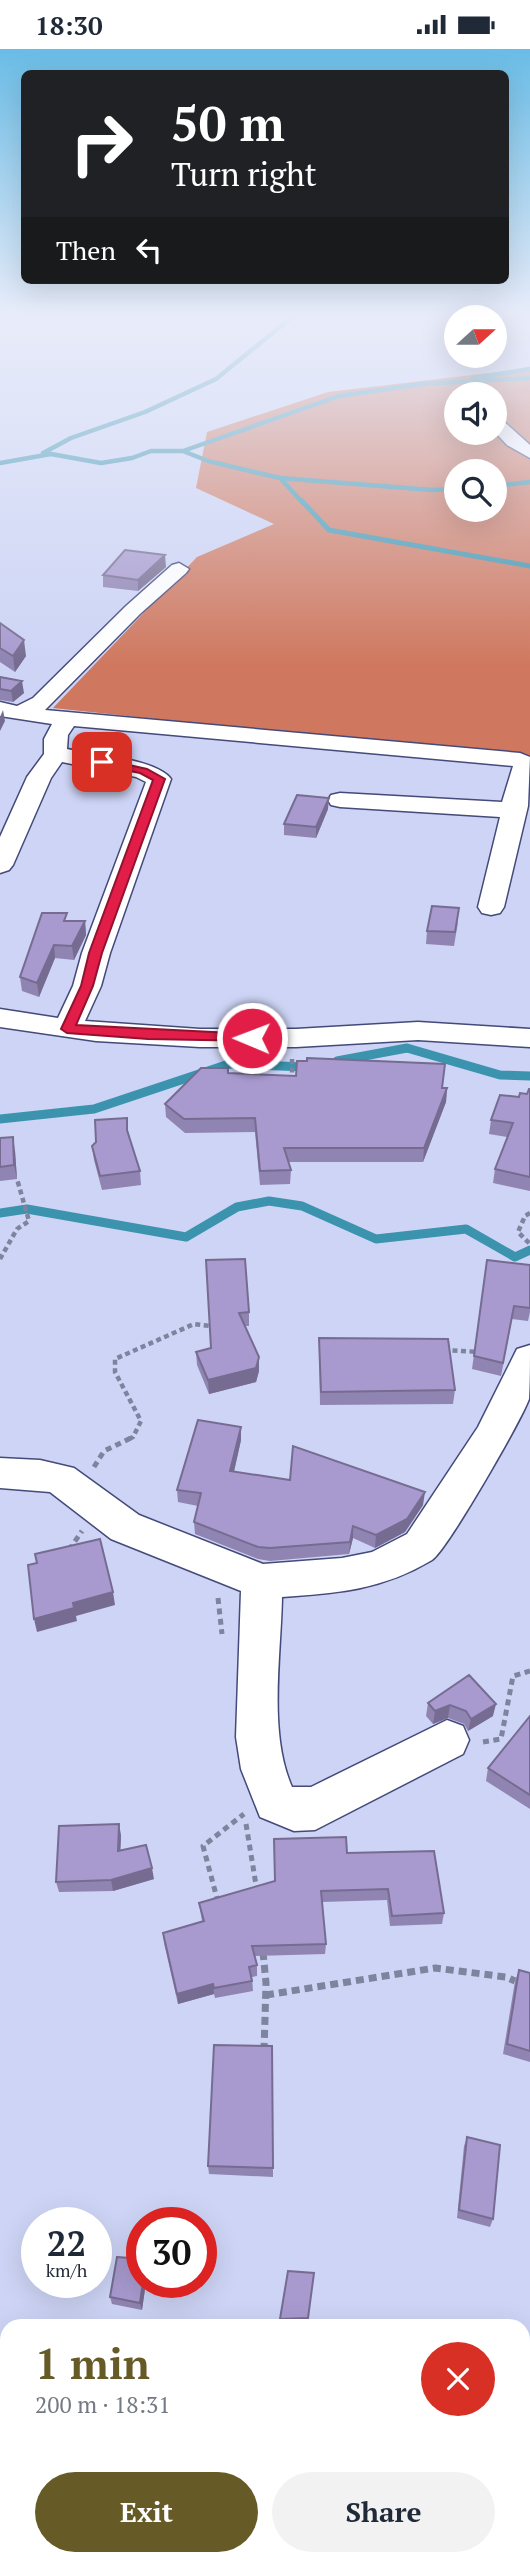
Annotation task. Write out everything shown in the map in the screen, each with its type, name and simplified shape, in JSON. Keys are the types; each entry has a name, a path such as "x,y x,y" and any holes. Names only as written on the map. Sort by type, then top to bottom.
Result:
{"street":[{"path":"507,433 530,453"},
{"path":"10,712 41,703 133,610 179,569"},
{"path":"10,712 517,759 528,764 491,908"},
{"path":"0,866 40,777 56,754 53,742 57,731 68,719"},
{"path":"56,754 144,771 159,779 96,953 87,986 67,1029"},
{"path":"341,800 504,810 516,806"},
{"path":"0,1018 67,1029 200,1038 296,1038 418,1031 530,1038"},
{"path":"0,1473 52,1477 79,1491 125,1527 262,1581 342,1575 379,1568 401,1559 421,1546 492,1436 529,1361"},
{"path":"262,1581 255,1720 258,1756 265,1781 276,1803 294,1808 315,1808 436,1745"}],"path":[{"path":"292,1090 296,1038"},
{"path":"0,1259 17,1229 29,1221 17,1179"},
{"path":"530,1213 525,1216 518,1232 530,1244"},
{"path":"79,1491 104,1451 133,1437 141,1421 115,1372 115,1359 194,1324 210,1326"},
{"path":"441,1350 499,1355 529,1361"},
{"path":"436,1745 501,1739 513,1675 530,1671"},
{"path":"220,1908 203,1846 244,1813"},
{"path":"266,1995 435,1968 506,1976 515,1981"}],"shaded area":[{"path":"212,430 444,430 444,445 507,445 507,430 530,430 530,759 53,708 197,557 274,524 196,488 207,432"}],"building":[{"path":"125,550 165,555 138,580 103,575"},
{"path":"0,623 24,640 13,656 0,648"},
{"path":"0,677 22,681 11,691 0,689"},
{"path":"297,795 329,798 316,827 284,824"},
{"path":"432,906 459,908 455,932 427,931"},
{"path":"42,913 67,913 64,921 85,921 72,946 54,945 37,983 20,977"},
{"path":"307,1058 445,1064 442,1088 447,1088 424,1148 284,1148 291,1170 260,1171 255,1118 184,1119 165,1104 201,1068 228,1068 228,1073 296,1076 297,1061 307,1061"},
{"path":"529,1089 530,1177 495,1169 513,1123 491,1120 500,1095 519,1097 520,1093 527,1094"},
{"path":"127,1118 127,1130 140,1171 100,1176 92,1146 96,1142 95,1120"},
{"path":"13,1137 14,1165 0,1167 0,1138"},
{"path":"245,1259 249,1312 239,1313 259,1357 256,1368 208,1380 196,1352 211,1348 206,1260"},
{"path":"487,1260 530,1265 530,1308 514,1306 503,1363 474,1356"},
{"path":"319,1338 448,1339 455,1390 321,1392"},
{"path":"198,1420 241,1427 230,1471 290,1480 293,1446 425,1492 407,1519 376,1535 353,1526 350,1542 258,1547 194,1522 201,1493 177,1490"},
{"path":"100,1539 113,1592 73,1603 74,1608 34,1619 28,1565 37,1563 35,1554"},
{"path":"469,1675 496,1704 471,1719 466,1711 450,1705 435,1711 428,1703"},
{"path":"530,1716 530,1795 488,1768"},
{"path":"119,1824 118,1851 146,1845 152,1868 111,1880 56,1882 59,1826"},
{"path":"346,1837 347,1853 434,1851 444,1913 392,1916 388,1889 321,1891 326,1944 252,1946 257,1965 249,1967 252,1981 214,1988 213,1984 177,1994 163,1933 204,1921 199,1903 275,1881 274,1839"},
{"path":"519,1970 530,1973 530,2051 507,2044"},
{"path":"214,2045 272,2046 273,2168 208,2166"},
{"path":"467,2137 500,2145 493,2219 459,2210"},
{"path":"117,2257 126,2258 126,2298 141,2298 140,2303 112,2297"},
{"path":"288,2271 314,2273 308,2318 280,2319"}],"waterway":[{"path":"43,453 93,430"},
{"path":"183,451 241,430"},
{"path":"0,463 51,454 101,463 132,458 151,451 183,451"},
{"path":"183,451 208,461 280,478"},
{"path":"280,478 444,490"},
{"path":"280,478 303,503"},
{"path":"507,485 530,482"},
{"path":"302,501 329,530 530,566"},
{"path":"337,1061 402,1049"},
{"path":"402,1049 410,1049"},
{"path":"402,1049 410,1049"},
{"path":"410,1049 500,1075 530,1076"},
{"path":"0,1119 94,1109 229,1064 306,1067"},
{"path":"0,1213 27,1209 186,1237 237,1207 269,1201 302,1206 376,1239 466,1229 515,1257 530,1250"}],"route":[{"path":"102,762 144,771 159,779 139,839 116,895 87,986 67,1029 200,1038 252,1038"}]}
